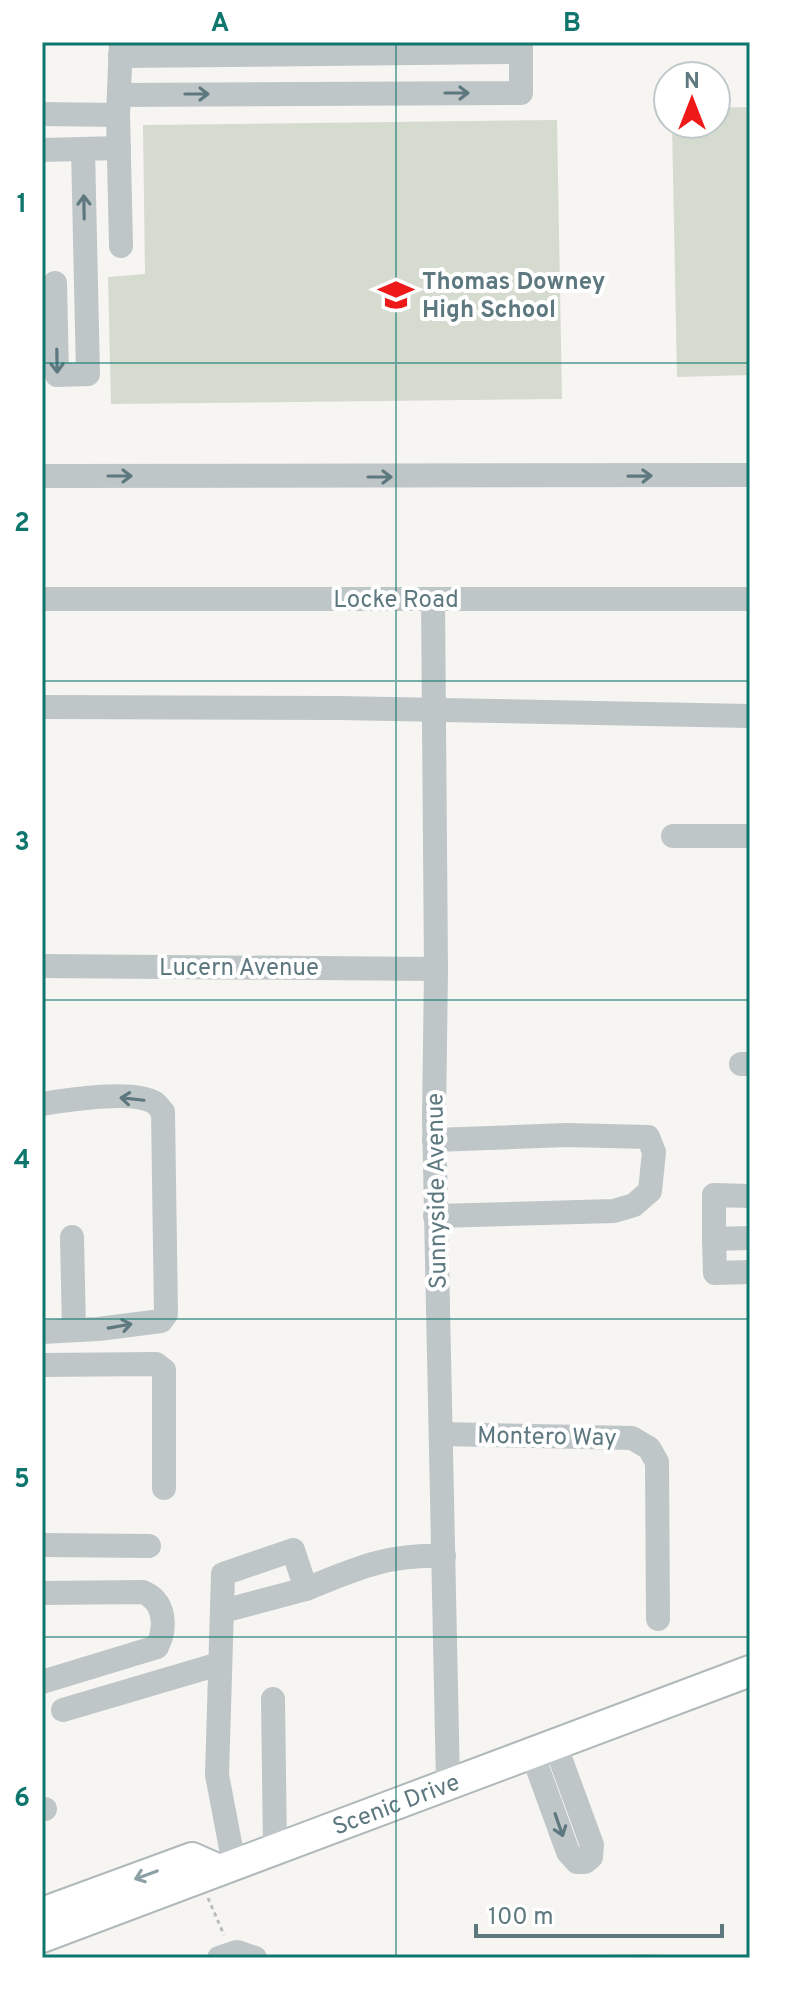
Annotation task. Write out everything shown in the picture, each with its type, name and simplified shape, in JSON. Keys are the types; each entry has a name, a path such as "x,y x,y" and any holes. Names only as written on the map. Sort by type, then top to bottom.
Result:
{"main road":[{"name":"Scenic Drive","path":"42,1937 750,1671"},
{"path":"42,1913 192,1858 218,1870"}],"street":[{"path":"42,114 119,105 521,93 521,47 120,49 119,105 119,148 121,246"},
{"path":"42,150 119,148"},
{"path":"83,149 86,283 88,374 57,375 48,283 86,283"},
{"path":"42,476 750,475"},
{"name":"Locke Road","path":"42,599 750,599"},
{"name":"Sunnyside Avenue","path":"433,599 434,1140 448,1784"},
{"path":"42,707 750,716"},
{"path":"673,836 750,836"},
{"name":"Lucern Avenue","path":"42,966 436,969"},
{"path":"42,1104 112,1097 140,1098 155,1103 163,1112 166,1314 161,1321 42,1332"},
{"path":"434,1140 567,1135 648,1137 654,1152 650,1191 634,1205 614,1211 435,1216"},
{"path":"750,1196 714,1195 715,1273 750,1272"},
{"path":"72,1237 74,1330"},
{"path":"714,1239 750,1238"},
{"path":"42,1365 156,1364 164,1370 164,1488"},
{"name":"Montero Way","path":"442,1434 632,1438 649,1448 657,1462 658,1619"},
{"path":"42,1545 149,1546"},
{"path":"218,1870 217,1775 223,1574 293,1550 306,1589"},
{"path":"223,1611 306,1589 368,1563 412,1555 444,1556"},
{"path":"42,1593 143,1592 154,1596 162,1608 161,1637 157,1647 42,1682"},
{"path":"63,1710 219,1664"},
{"path":"273,1699 275,1849"},
{"path":"225,1956 237,1952 255,1958"}],"path":[{"path":"218,1870 225,1956"}],"shaded area":[{"path":"750,107 750,375 677,377 672,140 732,140 732,108"},
{"path":"557,120 562,399 111,404 108,277 145,274 143,125"},
{"path":"643,1954 750,1958 472,1958"},
{"path":"353,1956 472,1958 351,1958"}],"place":[{"name":"Thomas Downey High School","path":"396,295"}]}
